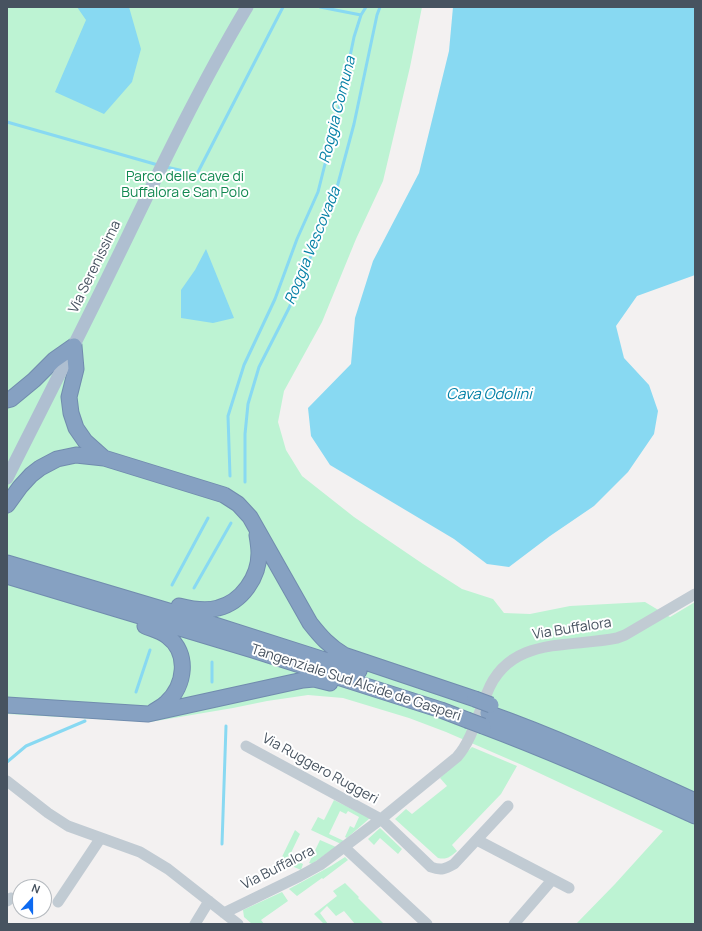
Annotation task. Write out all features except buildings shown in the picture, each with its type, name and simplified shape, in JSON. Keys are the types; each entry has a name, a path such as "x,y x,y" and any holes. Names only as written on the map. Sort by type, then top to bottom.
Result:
{"highway":[{"path":"7,400 34,380 54,360 74,346"},
{"path":"74,346 76,369 69,397 71,413 76,428 85,441 104,458"},
{"path":"7,505 31,475 40,468 57,460 76,455 104,458 224,495 238,504 250,517 310,623 331,647 344,655 472,709"},
{"path":"77,584 114,585 188,608 206,610 218,608 227,605 240,596 251,582 256,569 259,553 257,530"},
{"name":"Tangenziale Sud Alcide de Gasperi","path":"7,563 250,636 487,715 514,722 695,801"},
{"name":"Tangenziale Sud Alcide de Gasperi","path":"7,576 253,650 441,710 472,709"},
{"path":"22,581 57,600 167,635 176,644 181,653 183,662 179,684 175,693 165,704 148,714"},
{"path":"7,706 148,714 303,680 314,679 402,705 441,710"},
{"name":"Tangenziale Sud Alcide de Gasperi","path":"487,715 523,740 623,782 695,816"}],"main road":[{"name":"Via Serenissima","path":"7,478 74,346 168,154 246,7"}],"street":[{"name":"Via Buffalora","path":"224,913 320,865 381,819 462,751 466,745 490,685 504,666 514,659 523,653 544,647 617,638 625,635 695,594"},
{"name":"Via Ruggero Ruggeri","path":"246,746 381,819"},
{"path":"7,781 48,813 68,826 100,839 140,852 168,869 238,924"},
{"path":"381,819 431,867 438,870 445,869 454,864 508,806"},
{"path":"58,902 100,839"},
{"path":"477,840 569,888"},
{"path":"344,847 427,924"},
{"path":"514,924 552,880"},
{"path":"195,924 209,901"}],"green space":[{"name":"Parco delle cave di Buffalora e San Polo","path":"7,7 422,7 410,67 383,181 356,239 322,322 284,391 278,422 286,450 302,476 354,517 462,589 493,599 504,613 530,614 570,606 645,602 670,617 695,602 695,924 576,924 663,831 522,765 446,732 409,718 343,698 308,695 150,722 7,714"},
{"path":"472,747 517,766 501,794 452,845 457,851 448,858 438,858 395,819 406,809 412,814 447,786 440,778"},
{"path":"334,800 370,818 347,838 345,837 350,826 354,828 359,817 348,811 346,814 340,811 329,834 344,841 341,844 311,830 318,817 324,820"},
{"path":"380,828 402,849 398,854 380,838 374,845 368,839"},
{"path":"295,830 300,834 289,857 303,864 301,870 280,861"},
{"path":"320,840 336,847 312,864 309,863"},
{"path":"345,857 348,860 297,896 289,889 331,866"},
{"path":"345,883 384,924 355,924 344,911 336,916 327,906 320,913 328,924 324,924 314,914 337,896 333,891"},
{"path":"282,892 288,901 261,920 264,924 252,924 244,917 243,910"}],"water":[{"path":"77,7 129,7 141,49 132,82 104,114 55,92 86,20"},
{"name":"Cava Odolini","path":"453,7 695,7 695,275 637,296 616,326 624,358 649,385 658,411 654,434 628,472 594,506 550,536 509,567 487,564 454,539 330,465 311,436 308,408 351,364 355,318 373,261 419,173 449,51"},
{"path":"206,249 234,318 213,323 181,318 181,290 195,270"}],"waterway":[{"name":"Roggia Comuna","path":"166,167 197,174 283,7"},
{"name":"Roggia Comuna","path":"320,7 361,15"},
{"name":"Roggia Comuna","path":"230,476 228,416 244,365 275,299 297,239 318,192 341,100 354,37 361,15 366,7"},
{"name":"Roggia Vescovada","path":"245,482 245,434 248,404 259,367 289,308 332,206 354,124 380,7"},
{"name":"Roggia Comuna","path":"7,122 158,165"},
{"name":"Roggia Comuna","path":"172,585 208,518"},
{"name":"Roggia Vescovada","path":"194,588 231,523"},
{"name":"Roggia Comuna","path":"136,692 150,650"},
{"name":"Roggia Vescovada","path":"212,662 212,682"},
{"name":"Roggia Comuna","path":"7,762 26,746 85,721"},
{"name":"Roggia Vescovada","path":"222,844 226,726"}]}
